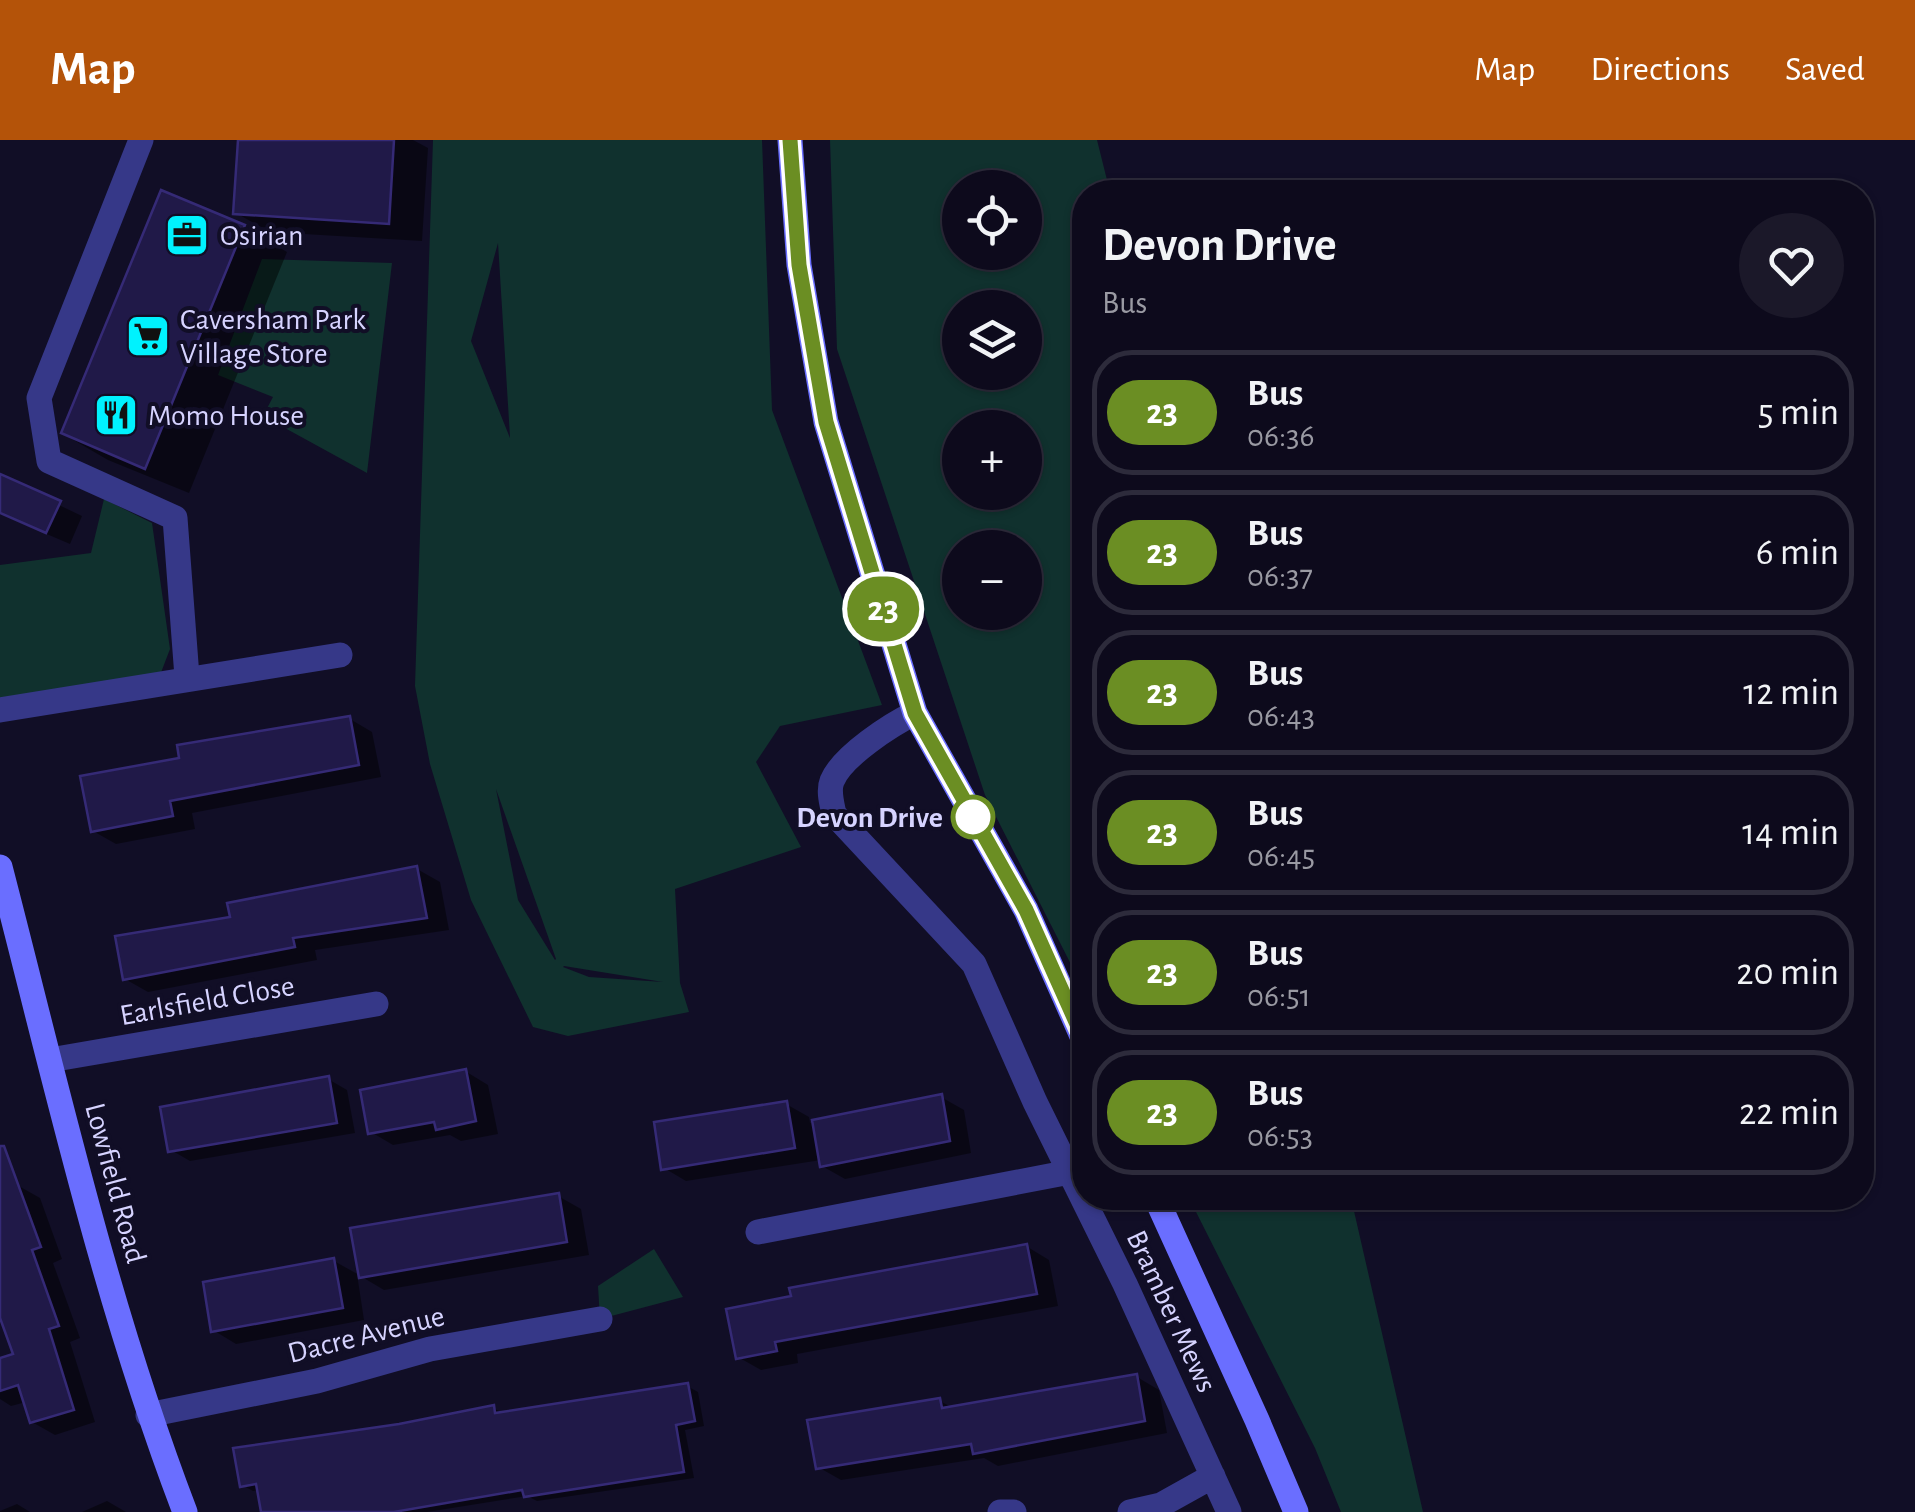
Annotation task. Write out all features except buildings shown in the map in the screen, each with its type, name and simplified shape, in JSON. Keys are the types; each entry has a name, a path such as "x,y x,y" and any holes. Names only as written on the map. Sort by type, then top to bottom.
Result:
{"street":[{"path":"141,140 39,398 48,460 175,518 187,677"},
{"path":"790,140 799,265 826,422 915,713 1026,910 1072,1013"},
{"path":"0,710 340,655"},
{"name":"Bramber Mews","path":"915,713 892,724 832,780 834,814 974,964 1072,1176"},
{"name":"Lowfield Road","path":"0,867 95,1234 148,1415 185,1512"},
{"name":"Earlsfield Close","path":"50,1060 376,1004"},
{"path":"758,1232 1070,1172"},
{"name":"Bramber Mews","path":"1088,1210 1229,1512"},
{"path":"1161,1210 1296,1512"},
{"name":"Dacre Avenue","path":"148,1415 318,1381 430,1349 600,1319"},
{"path":"1130,1512 1161,1505 1213,1476"},
{"path":"1000,1512 1014,1512"}],"green space":[{"path":"433,140 762,140 772,410 882,705 780,726 756,762 801,847 675,889 680,983 689,1012 568,1036 533,1027 471,900 430,764 415,686","holes":["498,243 510,437 510,438 471,341","496,789 555,960 518,900","563,967 663,982 589,977"]},
{"path":"830,140 1097,140 1107,180 1072,180 1072,966 985,795 837,349"},
{"path":"262,259 392,263 367,473 263,416 273,397 218,375"},
{"path":"104,499 152,523 170,649 157,683 0,710 0,565 91,553"},
{"path":"1195,1210 1354,1210 1423,1512 1341,1512 1315,1448"},
{"path":"654,1249 683,1297 600,1319 598,1286"}],"bus line":[{"name":"23","path":"790,140 799,265 826,422 915,713 1026,910 1072,1014"}],"place":[{"name":"Osirian","path":"187,235"},
{"name":"Caversham Park Village Store","path":"148,336"},
{"name":"Momo House","path":"116,415"},
{"name":"Devon Drive","path":"973,817"}]}
